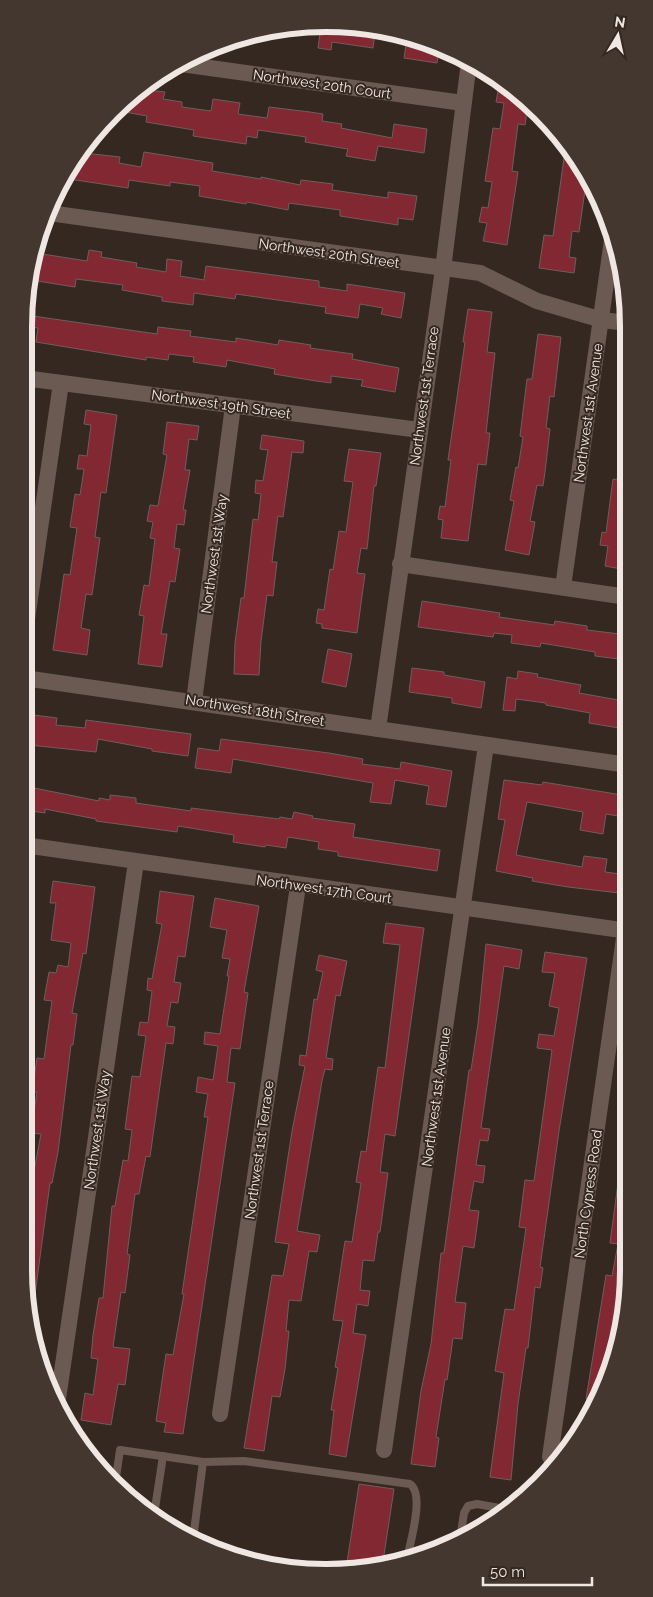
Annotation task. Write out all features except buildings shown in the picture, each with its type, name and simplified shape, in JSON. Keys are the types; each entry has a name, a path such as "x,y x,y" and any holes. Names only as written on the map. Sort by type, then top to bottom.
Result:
{"street":[{"name":"Northwest 20th Court","path":"192,65 463,103"},
{"name":"Northwest 1st Terrace","path":"378,729 443,269 468,69"},
{"name":"Northwest 20th Street","path":"55,214 480,273 537,301 602,320 620,322"},
{"name":"Northwest 1st Avenue","path":"563,587 611,252"},
{"name":"Northwest 19th Street","path":"32,379 419,430"},
{"path":"32,584 61,383"},
{"name":"Northwest 1st Way","path":"194,701 233,406"},
{"path":"400,564 620,596"},
{"name":"Northwest 18th Street","path":"32,679 620,764"},
{"name":"Northwest 1st Avenue","path":"384,1450 486,745"},
{"name":"Northwest 17th Court","path":"32,846 298,886 620,930"},
{"name":"Northwest 1st Way","path":"59,1392 136,862"},
{"name":"Northwest 1st Terrace","path":"220,1414 298,886"},
{"name":"North Cypress Road","path":"550,1457 620,979"}],"lane":[{"path":"117,1476 120,1450 203,1462 244,1461 410,1484 413,1486 417,1500 408,1553"},
{"path":"155,1509 162,1456"},
{"path":"194,1533 203,1462"},
{"path":"461,1532 464,1513 468,1506 477,1504 500,1508"}]}
